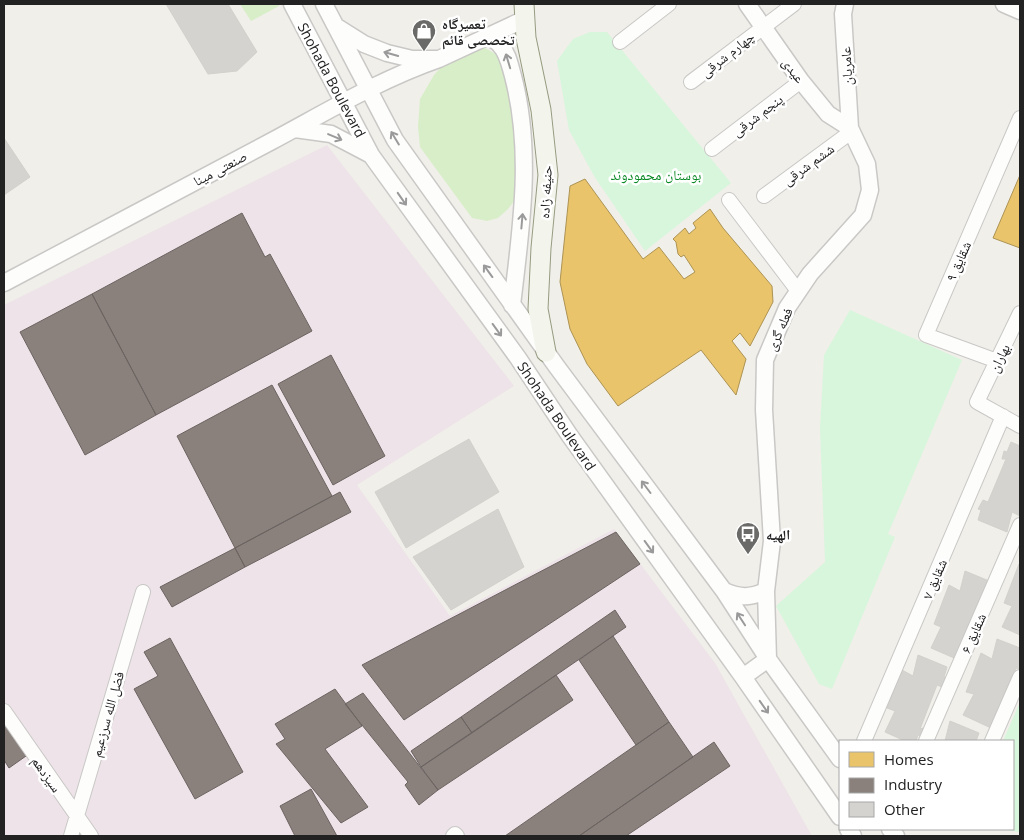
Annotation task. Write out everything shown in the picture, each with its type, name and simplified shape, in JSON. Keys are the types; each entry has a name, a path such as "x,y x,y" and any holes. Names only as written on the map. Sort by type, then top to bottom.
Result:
{"main road":[{"name":"حنیفه زاده","path":"525,12 526,38 542,110 548,176 541,248 538,309 546,352"}],"street":[{"name":"Shohada Boulevard","path":"292,4 371,156 518,358 570,436 743,677 839,816"},
{"name":"Shohada Boulevard","path":"324,4 366,88 395,140 546,352 724,592 768,659 839,758"},
{"path":"620,42 669,4"},
{"name":"عیدی","path":"747,4 828,114 851,130"},
{"name":"چهارم شرقی","path":"691,82 794,4"},
{"name":"عامریان","path":"844,4 843,14 851,130"},
{"path":"1004,4 1020,11"},
{"name":"صنعتی مینا","path":"4,283 295,129 366,88 403,71 439,59 487,36 525,12"},
{"path":"335,25 364,44 387,53 412,59 439,59"},
{"path":"487,36 500,44 506,54 516,87 523,138 525,181 512,304"},
{"name":"پنجم شرقی","path":"712,149 802,81"},
{"name":"شقایق ۹","path":"997,361 926,334 1020,118"},
{"path":"295,129 332,134 371,156"},
{"name":"ششم شرقی","path":"764,196 851,130"},
{"name":"فعله گری","path":"768,659 766,591 772,541 764,410 766,360 787,308 798,291 810,274 863,215 870,190 867,164 851,130"},
{"path":"729,200 798,291"},
{"name":"بهاران","path":"1003,416 978,402 1020,314"},
{"path":"1003,416 1020,426"},
{"name":"شقایق ۷","path":"864,740 1003,416"},
{"name":"شقایق ۶","path":"926,740 1020,525"},
{"path":"724,592 740,598 752,597 766,591"},
{"name":"فضل الله سرزعیم","path":"71,836 143,592"},
{"path":"743,677 768,659"},
{"path":"992,740 1020,677"},
{"name":"سیزدهم","path":"4,712 91,836"}],"shaded area":[{"path":"327,145 514,386 357,485 450,616 614,529 715,663 812,836 4,836 4,305"}],"green space":[{"path":"240,4 279,4 279,6 251,21"},
{"name":"بوستان محمودوند","path":"590,32 607,32 731,183 645,251 594,176 569,130 557,61 573,39"},
{"path":"480,45 501,57 514,123 516,199 498,218 487,221 472,218 420,147 418,127 420,99 434,75 446,62"},
{"path":"850,310 962,360 888,534 895,537 832,689 819,684 776,606 825,562 820,428 824,355"},
{"path":"1020,702 1020,832 1007,830 1014,830 1014,740 1003,740"}],"building: Homes":[{"path":"1020,175 1020,248 993,238"},
{"path":"585,179 643,259 659,247 684,279 695,272 684,255 681,257 678,254 676,242 673,239 685,228 689,234 696,228 693,223 710,209 723,228 772,286 773,302 750,346 740,333 732,341 746,359 736,395 701,350 618,406 587,364 570,329 560,282 570,186"}],"building: Industry":[{"path":"242,213 265,257 270,254 312,331 156,415 92,294"},
{"path":"92,294 156,415 85,455 20,332"},
{"path":"331,355 385,456 333,485 278,384"},
{"path":"272,385 332,496 235,548 177,436"},
{"path":"340,492 351,512 245,567 235,548"},
{"path":"616,532 640,564 404,720 362,665"},
{"path":"235,548 245,567 172,607 160,587"},
{"path":"615,610 626,627 472,733 461,717"},
{"path":"613,636 669,722 636,745 579,660"},
{"path":"170,638 243,772 195,799 134,689 158,676 144,652"},
{"path":"556,675 573,700 438,790 421,767"},
{"path":"335,689 362,726 325,749 368,807 341,823 276,744 285,739 275,724"},
{"path":"363,693 438,790 419,805 405,785 408,782 345,704"},
{"path":"461,717 472,733 421,767 411,751"},
{"path":"669,722 693,757 579,836 505,836"},
{"path":"4,724 26,756 9,768 4,760"},
{"path":"714,742 730,766 626,836 579,836"},
{"path":"311,789 337,836 295,836 280,806"}],"building: Other":[{"path":"166,4 228,4 257,52 237,71 208,74"},
{"path":"4,138 30,177 4,195"},
{"path":"469,439 499,492 406,548 375,492"},
{"path":"1011,442 1020,446 1020,516 1012,512 1007,532 978,520 981,510 978,509 983,500 988,502 1006,459 1002,459 1004,451 1007,452"},
{"path":"498,509 524,567 451,610 413,557"},
{"path":"1019,564 1020,635 1002,627 1012,606 1004,603"},
{"path":"965,571 994,583 961,661 931,648 941,627 934,624 949,585 960,591"},
{"path":"997,639 1020,648 1020,670 1016,668 993,729 963,715 974,694 966,692 981,653 992,659"},
{"path":"918,655 947,667 944,677 947,678 942,687 937,685 920,729 923,728 922,736 918,735 916,740 903,740 885,732 895,711 887,708 902,670 913,676"},
{"path":"950,721 979,733 976,740 945,740"}],"place":[{"name":"تعمیرگاه تخصصی قائم","path":"424,52"},
{"name":"الهیه","path":"748,555"}]}
